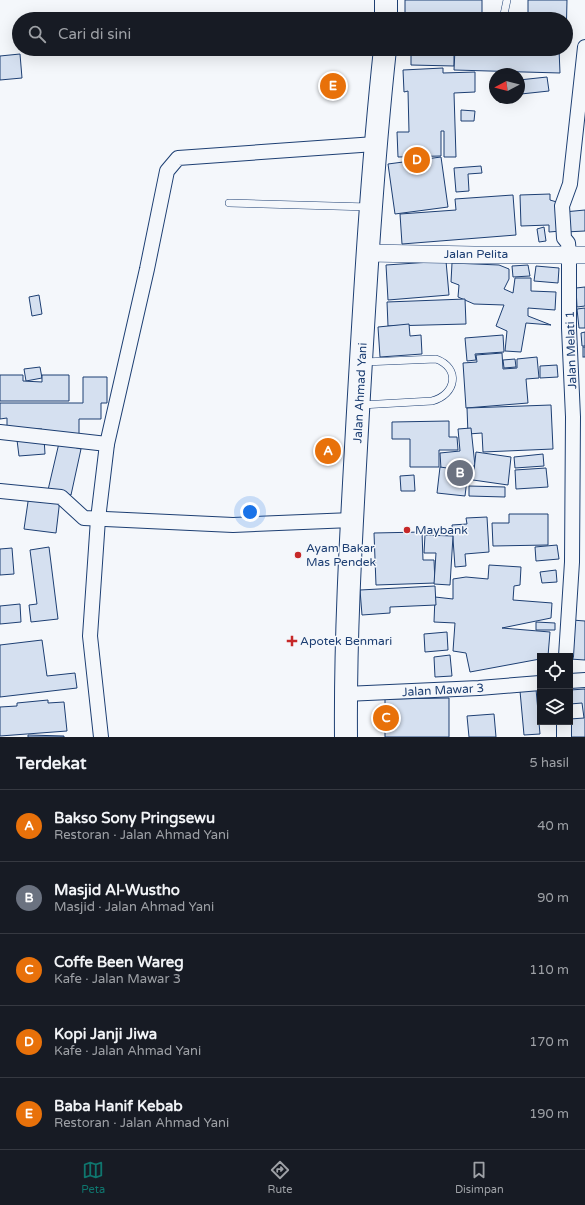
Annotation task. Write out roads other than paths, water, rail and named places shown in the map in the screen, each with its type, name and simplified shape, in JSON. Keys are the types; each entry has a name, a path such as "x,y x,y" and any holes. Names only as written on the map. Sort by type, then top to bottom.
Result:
{"highway":[{"path":"386,0 386,12"},
{"name":"Jalan Ahmad Yani","path":"346,737 345,694 352,520 375,144 384,56"}],"street":[{"name":"Jalan Melati 1","path":"566,653 572,562 573,417 569,328 577,254 564,238 562,206 570,184 585,48"},
{"path":"101,737 90,636 98,519 107,444 147,269 167,171 178,158 375,144"},
{"name":"Jalan Pelita","path":"368,253 474,255 577,254"},
{"path":"0,432 107,444"},
{"path":"0,491 61,497 84,518 233,525 352,520"},
{"path":"573,681 585,680"},
{"name":"Jalan Mawar 3","path":"345,694 537,683"},
{"path":"564,725 564,737"}],"lane":[{"path":"504,12 507,0"},
{"path":"229,203 371,207"},
{"path":"359,405 432,401 443,398 451,390 452,382 451,369 445,362 436,359 361,362"}],"place":[{"name":"Baba Hanif Kebab","path":"333,86"},
{"name":"Kopi Janji Jiwa","path":"417,160"},
{"name":"Bakso Sony Pringsewu","path":"328,451"},
{"name":"Masjid Al-Wustho","path":"460,473"},
{"name":"Maybank","path":"407,530"},
{"name":"Ayam Bakar Mas Pendek","path":"298,555"},
{"name":"Apotek Benmari","path":"292,641"},
{"name":"Coffe Been Wareg","path":"386,718"}]}
